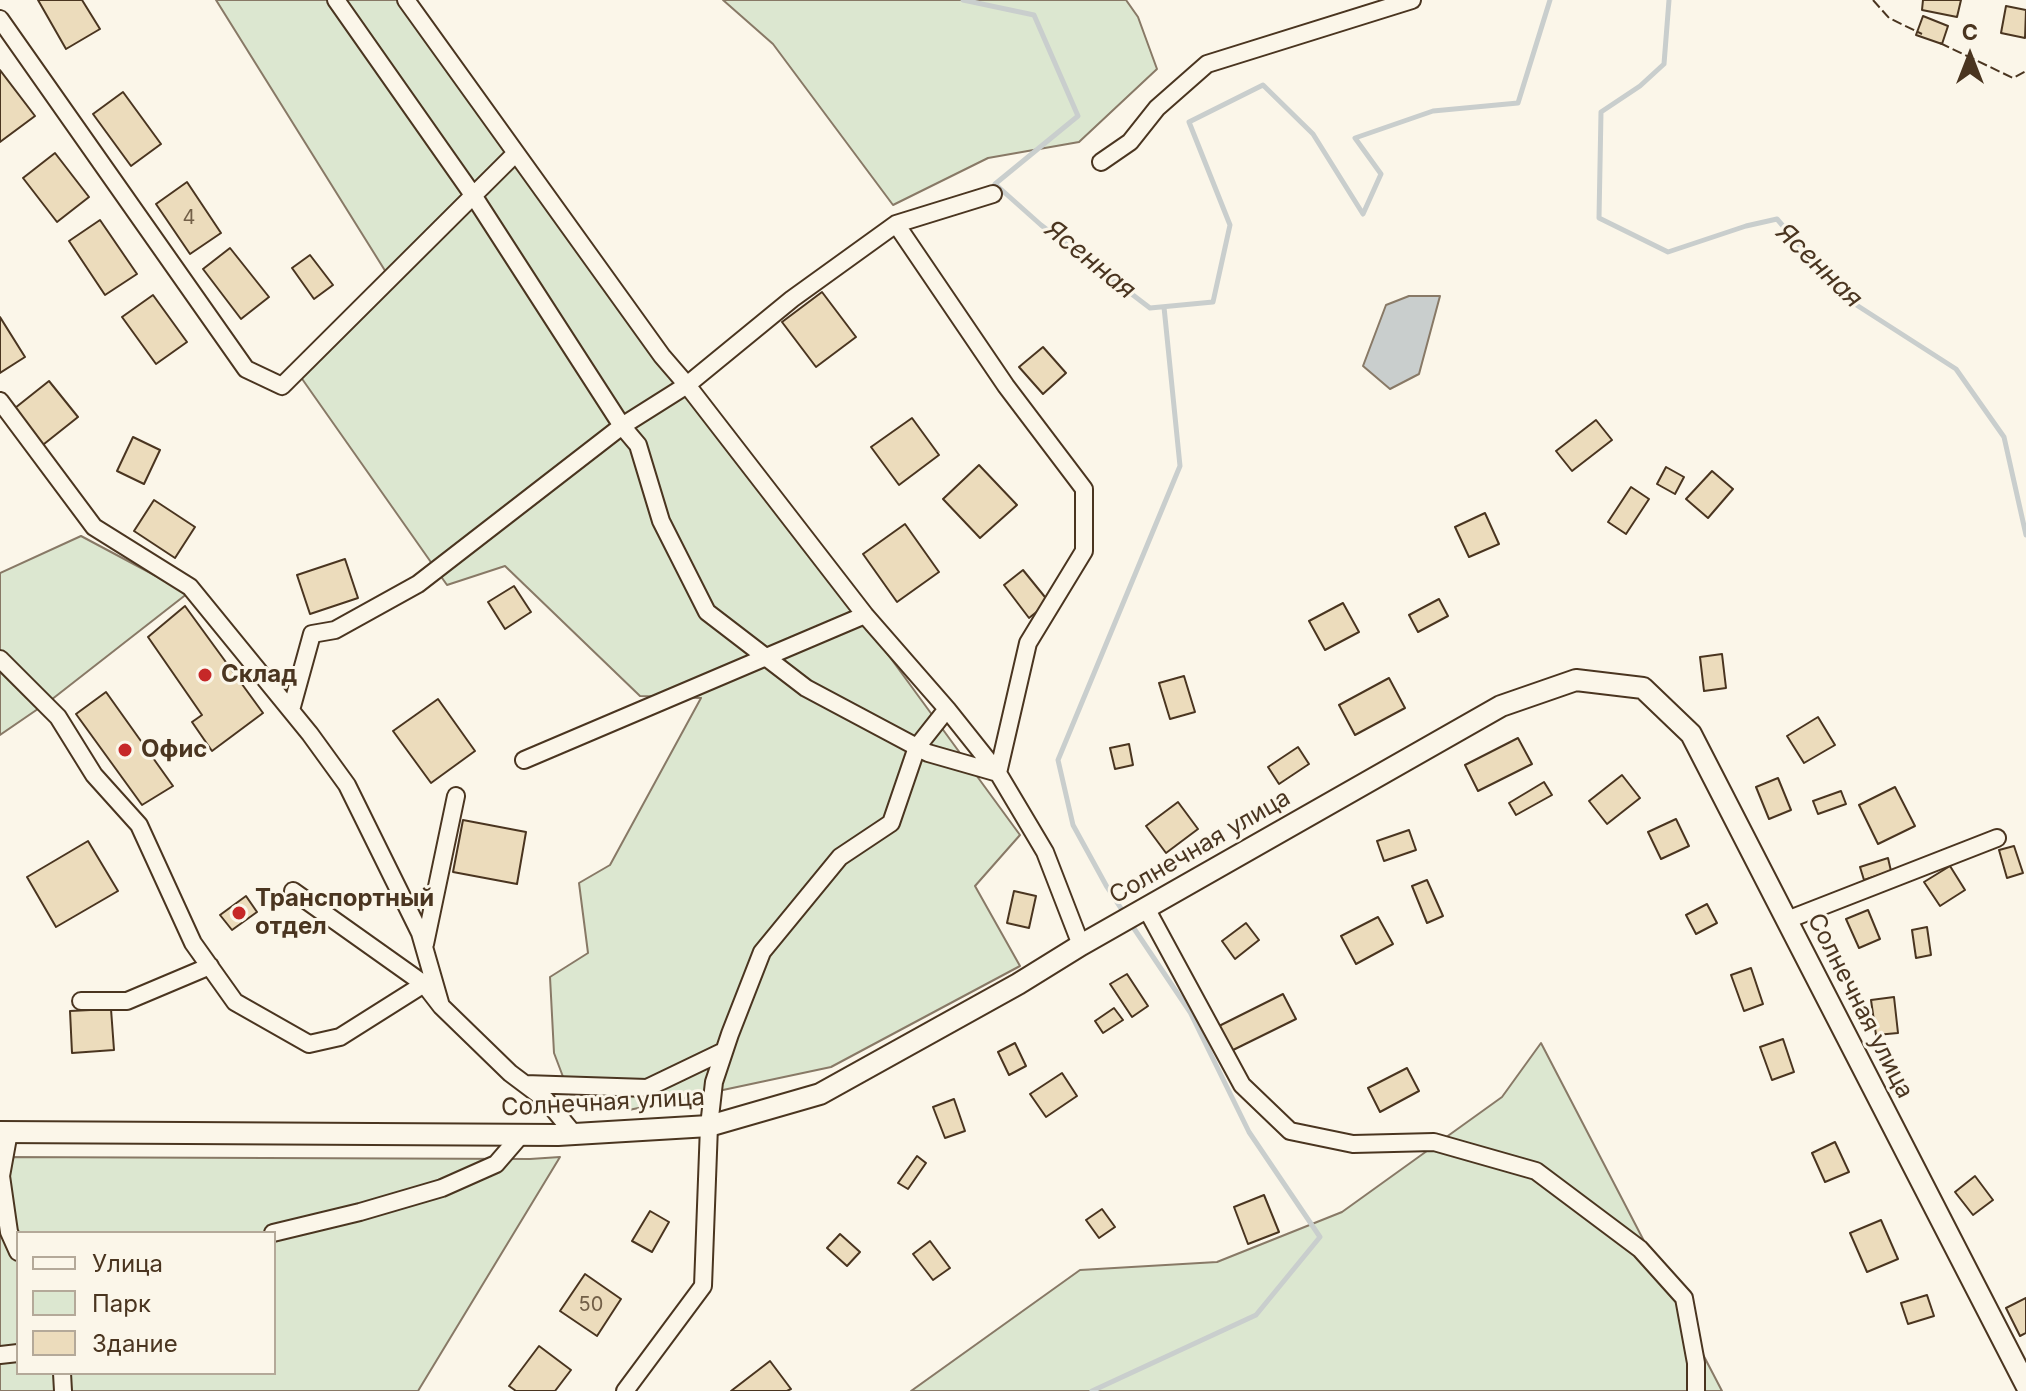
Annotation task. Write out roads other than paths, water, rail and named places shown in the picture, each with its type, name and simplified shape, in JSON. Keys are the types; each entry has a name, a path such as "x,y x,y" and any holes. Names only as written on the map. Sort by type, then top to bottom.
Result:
{"street":[{"path":"336,0 473,195 622,426 638,445 661,521 707,612 806,688 928,753 998,773"},
{"path":"406,0 662,356 865,615 998,773 1045,852 1081,945"},
{"path":"1316,31 1375,0"},
{"path":"1101,162 1130,142 1157,108 1207,64 1412,0"},
{"path":"0,19 246,369 282,386 516,153"},
{"path":"291,710 312,634 335,630 418,584 622,426 687,385 792,299 896,224 993,194"},
{"path":"896,224 1006,386 1084,489 1084,551 1028,643 998,773"},
{"path":"0,401 94,527 190,587 291,710 347,785 420,933 441,1006"},
{"path":"524,760 865,615"},
{"path":"0,659 58,717 94,775 139,825 193,943 235,1002 309,1044 340,1037 424,984"},
{"name":"Солнечная улица","path":"4,1132 521,1135 709,1126 820,1094 1018,984 1501,706 1576,680 1643,688 1691,734 2026,1385"},
{"path":"625,1391 703,1286 709,1126 714,1082 762,952 840,857 891,823 917,747 947,709"},
{"path":"424,946 456,796"},
{"path":"1787,920 1997,838"},
{"path":"293,891 424,984 441,1006 510,1073 546,1100 574,1134"},
{"path":"1146,908 1242,1085 1290,1131 1353,1144 1434,1142 1536,1171 1640,1249 1684,1298 1696,1363 1696,1391"},
{"path":"81,1001 127,1001 210,966"},
{"path":"525,1084 647,1088 724,1051"},
{"path":"4,1132 1,1176 9,1232 16,1248"},
{"path":"276,1232 442,1188 496,1164 521,1135"}],"waterway":[{"name":"Ясенная","path":"963,0 1034,15 1078,116 995,184 1041,225 1150,308 1213,302 1230,225 1189,122 1263,85 1313,134 1363,214 1381,174 1355,138 1433,111 1518,103 1550,0"},
{"name":"Ясенная","path":"1669,0 1664,64 1640,86 1601,112 1599,218 1668,252 1777,219 1844,297 1956,369 2004,437 2026,535"},
{"path":"1124,913 1073,825 1058,760 1180,466 1164,307"},
{"path":"1092,1391 1256,1315 1320,1237 1249,1132 1190,1012 1129,921"}],"place":[{"name":"Склад","path":"205,675"},
{"name":"Офис","path":"125,750"},
{"name":"Транспортный отдел","path":"239,913"}]}
